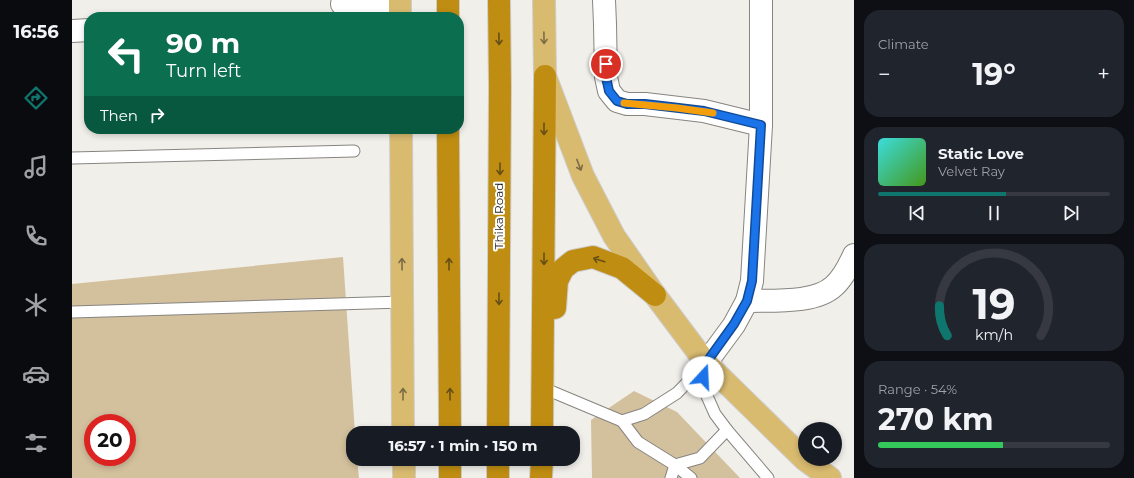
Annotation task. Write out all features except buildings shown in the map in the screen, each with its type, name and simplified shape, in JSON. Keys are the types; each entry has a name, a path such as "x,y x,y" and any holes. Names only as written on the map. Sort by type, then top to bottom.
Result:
{"highway":[{"path":"448,0 448,12"},
{"name":"Thika Road","path":"498,426 499,0"},
{"path":"543,426 545,76"},
{"path":"448,134 450,426"},
{"path":"544,426 557,282 563,269 573,261 593,258 622,268 655,295"},
{"path":"450,466 450,478"},
{"path":"498,466 498,478"},
{"path":"541,478 542,466"}],"main road":[{"path":"544,0 545,76 583,176 614,236 655,295 706,363 804,458 830,478"},
{"path":"401,134 404,426"},
{"path":"404,466 404,478"}],"street":[{"path":"604,0 606,77 609,91 617,101 627,104 645,104 704,111 761,125"},
{"path":"706,363 734,324 747,301 752,281 761,125 761,0"},
{"path":"341,7 400,9"},
{"path":"72,31 84,30"},
{"path":"747,301 811,298 825,293 834,286 842,276 854,255"}],"lane":[{"path":"72,158 354,151"},
{"path":"72,312 403,302"},
{"path":"622,421 644,414 677,393 706,363"},
{"path":"706,363 703,377 707,396 715,414 768,478"},
{"path":"548,390 622,421 638,442 675,465 691,478"},
{"path":"675,465 700,458 727,430"},
{"path":"671,478 675,465"}],"shaded area":[{"path":"343,257 355,426 346,426 346,466 358,466 359,478 72,478 72,284"},
{"path":"634,391 677,412 740,478 592,478 591,420"}],"slow traffic":[{"path":"624,103 645,104 713,113"}],"route":[{"path":"606,64 606,77 609,91 617,101 627,104 645,104 704,111 761,125 752,281 747,301 734,324 706,363 703,377"}]}
